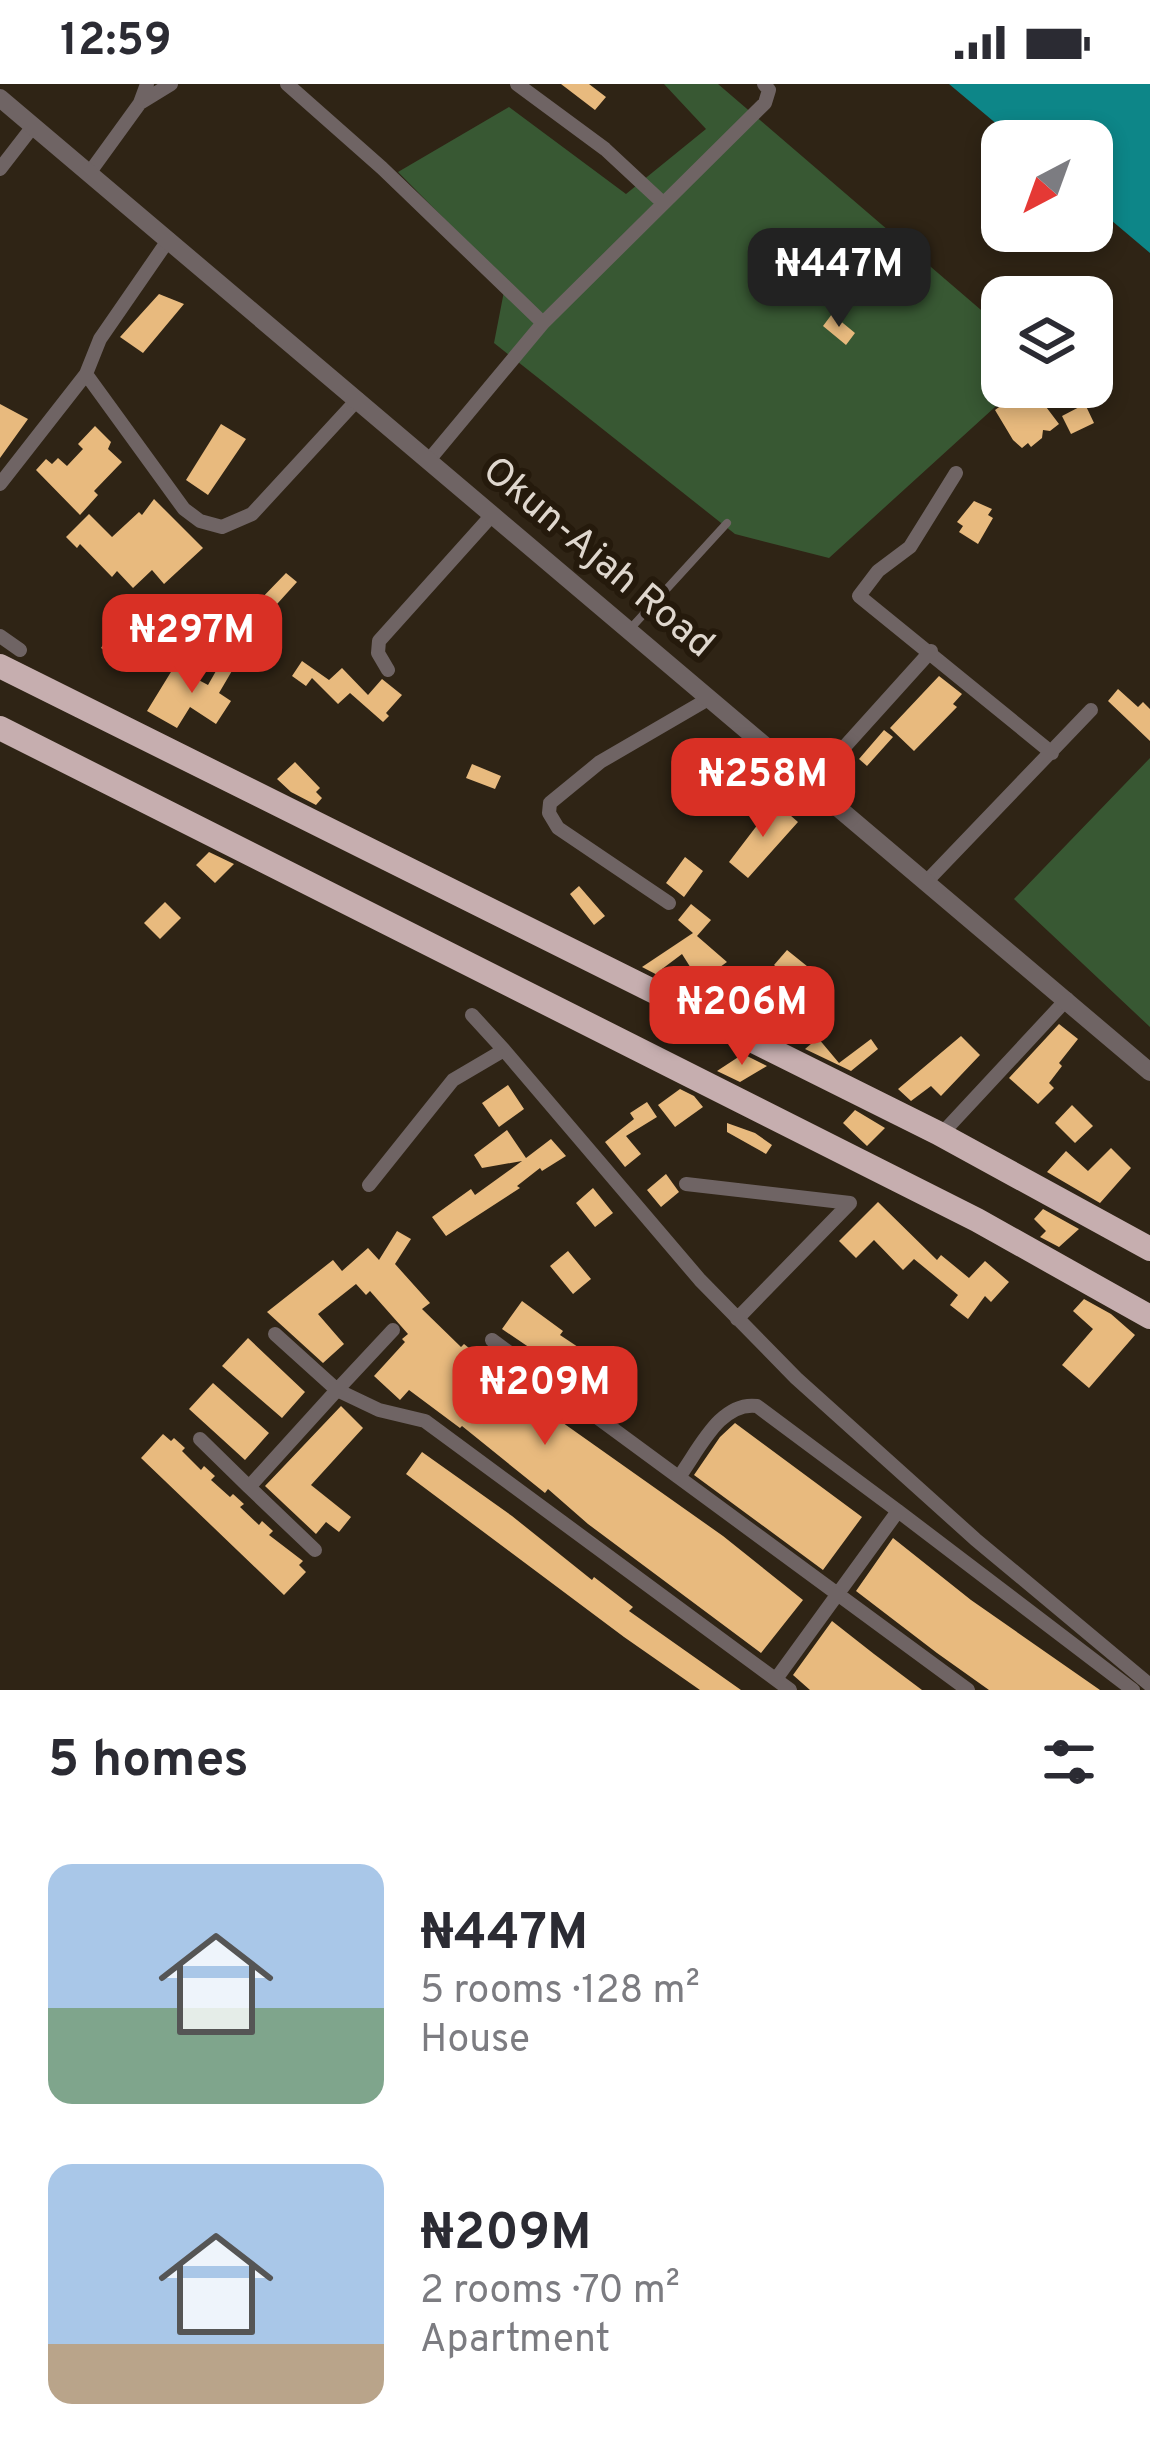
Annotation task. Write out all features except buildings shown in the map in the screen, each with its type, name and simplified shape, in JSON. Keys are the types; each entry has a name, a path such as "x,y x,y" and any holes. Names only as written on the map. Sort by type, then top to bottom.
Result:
{"highway":[{"path":"10,658 938,1133 1150,1249"},
{"path":"0,728 977,1220 1150,1317"}],"street":[{"path":"90,172 140,103 147,84"},
{"path":"140,103 171,84"},
{"path":"287,84 543,323"},
{"path":"518,84 605,149 663,203"},
{"path":"429,460 543,323 765,103 769,90 764,84"},
{"name":"Okun-Ajah Road","path":"0,98 1150,1072"},
{"path":"0,169 34,125"},
{"path":"0,484 86,374 100,339 169,239"},
{"path":"86,374 184,509 200,521 222,527 252,514 358,399"},
{"path":"956,473 910,547 878,571 859,596 1052,753"},
{"path":"388,670 379,641 493,514"},
{"path":"0,636 10,658"},
{"path":"811,784 931,651"},
{"path":"669,903 558,828 549,813 550,803 600,762 710,698"},
{"path":"926,882 1091,710"},
{"path":"948,1127 1067,1000"},
{"path":"472,1015 737,1319 891,1465 1150,1685"},
{"path":"369,1185 453,1080 504,1050"},
{"path":"686,1184 850,1203 737,1319"},
{"path":"249,1486 393,1330"},
{"path":"274,1334 337,1390 379,1410 425,1421 790,1690"},
{"path":"492,1340 968,1690"},
{"path":"679,1478 726,1413 740,1404 757,1406 1133,1690"},
{"path":"200,1439 315,1550"},
{"path":"776,1679 898,1511"}],"lane":[{"path":"629,631 727,523"}],"green space":[{"path":"664,84 718,84 981,310 981,408 994,408 829,558 735,534 494,343 506,281 398,172 509,107 626,194 706,129"},
{"path":"1150,758 1150,1027 1014,899"}],"water":[{"path":"949,84 1150,84 1150,253 1113,222 1113,120 992,120"}]}
